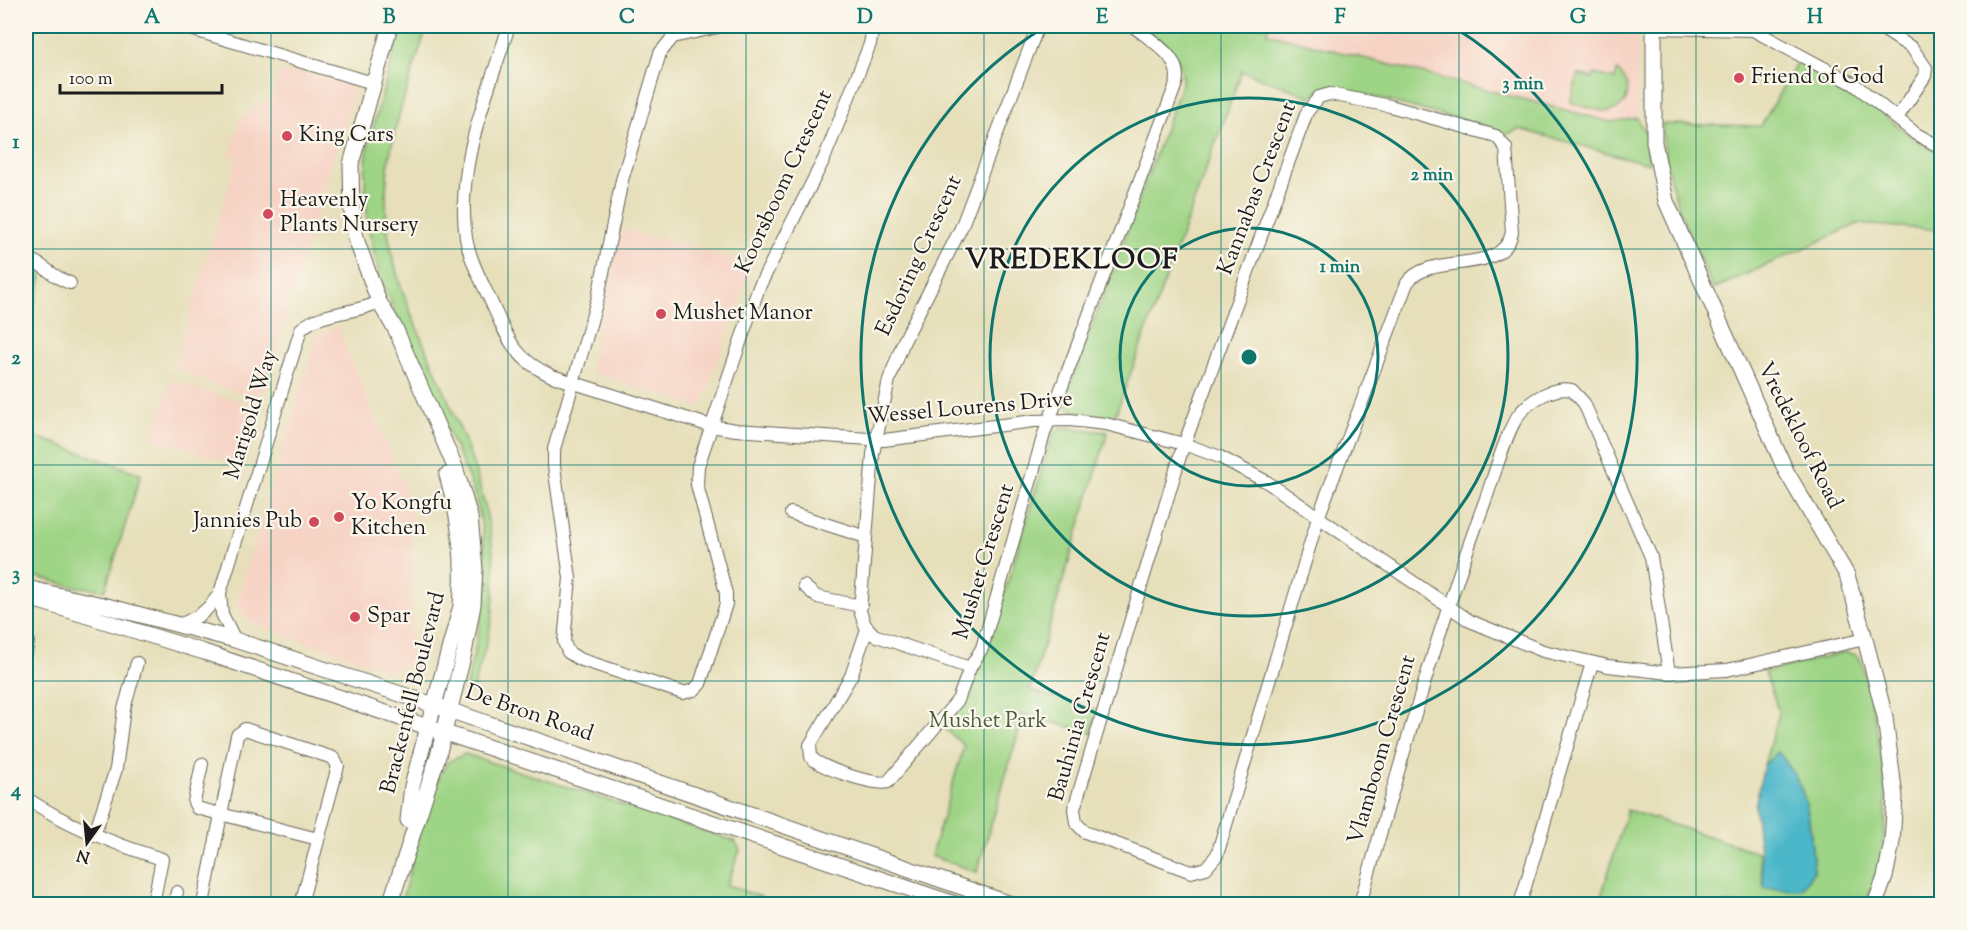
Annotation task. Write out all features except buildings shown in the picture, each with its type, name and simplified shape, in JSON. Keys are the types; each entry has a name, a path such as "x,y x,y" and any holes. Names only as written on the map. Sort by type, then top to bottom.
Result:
{"street":[{"path":"184,26 373,83"},
{"name":"Brackenfell Boulevard","path":"390,26 357,136 350,186 356,239 379,302 396,330 455,467 470,517 474,546 473,606 436,731 438,756 403,858 390,904"},
{"name":"Wessel Lourens Drive","path":"509,26 467,171 464,215 466,240 512,347 541,371 573,384 711,426 736,430 876,440 1051,420 1106,424 1184,444 1220,457 1252,473 1447,607 1518,643 1592,663 1669,673 1751,666 1865,639"},
{"path":"573,384 598,297 622,180 660,53 673,37 722,26"},
{"name":"Koorsboom Crescent","path":"573,384 553,461 570,578 565,647 579,659 683,693 694,690 700,684 726,604 726,592 697,485 698,466 761,280 834,137 872,38 870,26"},
{"name":"Esdoring Crescent","path":"876,440 896,358 961,228 1038,26"},
{"path":"1051,420 1178,79 1172,59 1133,26"},
{"path":"1878,26 1912,48 1926,68 1925,76 1897,118"},
{"path":"1654,27 1753,30 1854,84 1916,134 1941,148"},
{"name":"Vredekloof Road","path":"1654,27 1654,142 1665,201 1786,471 1847,575 1885,717 1895,797 1894,827 1888,867 1875,904"},
{"name":"Kannabas Crescent","path":"1184,444 1312,102 1319,97 1341,94 1496,136 1506,148 1512,223 1510,241 1499,252 1489,257 1425,270 1411,276 1402,292 1318,518"},
{"path":"26,258 45,265 58,277 70,283"},
{"name":"Marigold Way","path":"181,624 199,618 208,611 220,593 301,328 311,322 368,308 379,302"},
{"name":"Vlamboom Crescent","path":"1360,904 1447,607 1519,413 1534,401 1552,392 1572,390 1584,403 1651,557 1669,673"},
{"name":"Mushet Crescent","path":"867,629 874,635 970,668 982,648 1044,434 1051,420"},
{"path":"876,440 861,606 861,616 867,629 851,676 810,745 811,757 820,764 875,783 891,781 958,700 970,668"},
{"name":"Bauhinia Crescent","path":"1184,444 1074,809 1076,823 1085,832 1191,872 1206,868 1215,860 1318,518"},
{"path":"791,513 866,537"},
{"path":"804,586 810,593 825,600 861,606"},
{"name":"De Bron Road","path":"26,588 181,624 235,640 442,708 1011,904"},
{"name":"Marigold Way","path":"220,593 222,614 235,640"},
{"name":"De Bron Road","path":"26,597 204,652 955,904"},
{"path":"26,637 28,642 26,651"},
{"path":"94,835 116,769 124,709 137,663"},
{"path":"1520,904 1592,663"},
{"path":"203,904 237,735 246,729 333,758 338,766 301,904"},
{"path":"202,764 194,806 318,839"},
{"path":"26,798 51,815 94,835 162,859 153,904"},
{"path":"174,904 177,892"},
{"path":"26,902 33,904"}],"shaded area":[{"path":"1269,26 1638,26 1637,118 1611,122 1267,32"},
{"path":"295,70 348,85 353,95 261,399 216,386 174,366 237,158 229,155 240,118 272,97 279,71 290,74"},
{"path":"623,230 753,263 701,407 589,372"},
{"path":"337,326 412,505 411,654 407,666 399,665 396,673 250,623 237,601 317,335"},
{"path":"170,380 260,407 241,466 152,438"}],"green space":[{"path":"401,26 427,26 401,108 391,149 386,192 389,238 399,282 470,456 488,520 493,552 492,618 472,692 465,690 478,637 485,584 483,532 478,506 469,479 380,277 367,222 365,173 368,146"},
{"path":"1141,26 1269,26 1267,33 1611,122 1637,118 1645,132 1649,164 1519,129 1504,136 1494,129 1340,88 1321,90 1311,97 1242,71 1114,419 1075,412 1067,407 1065,398 1182,83 1182,73 1176,57"},
{"path":"1798,60 1848,86 1916,140 1941,154 1941,230 1858,224 1713,289 1679,209 1668,168 1662,124 1761,126"},
{"path":"1617,71 1626,82 1628,89 1625,102 1615,110 1602,111 1570,102 1578,74 1593,78 1594,74 1615,79"},
{"path":"26,263 39,269 42,277 30,317 26,315"},
{"name":"Mushet Park","path":"1063,427 1108,432 1030,690 1097,710 1091,733 1024,714 977,872 931,856 964,746 943,727 965,700 978,665 987,650 1051,439 1056,431"},
{"path":"26,433 141,474 105,590 71,586 26,574"},
{"path":"1846,652 1859,656 1862,664 1876,723 1885,785 1886,816 1883,846 1877,876 1865,904 1627,904 1601,897 1627,810 1758,852 1764,888 1814,871 1807,808 1797,781 1778,753 1764,765 1779,713 1765,672"},
{"path":"465,754 735,841 740,850 727,885 761,897 759,904 401,904 428,801 447,762"}],"water":[{"path":"1778,752 1797,780 1807,808 1814,871 1801,889 1764,888 1755,806 1764,765"}],"place":[{"name":"Friend of God","path":"1739,78"},
{"name":"King Cars","path":"287,136"},
{"name":"Heavenly Plants Nursery","path":"268,214"},
{"name":"Mushet Manor","path":"661,314"},
{"name":"Yo Kongfu Kitchen","path":"339,517"},
{"name":"Jannies Pub","path":"314,522"},
{"name":"Spar","path":"355,617"}],"district":[{"name":"VREDEKLOOF","path":"1072,261"}]}
